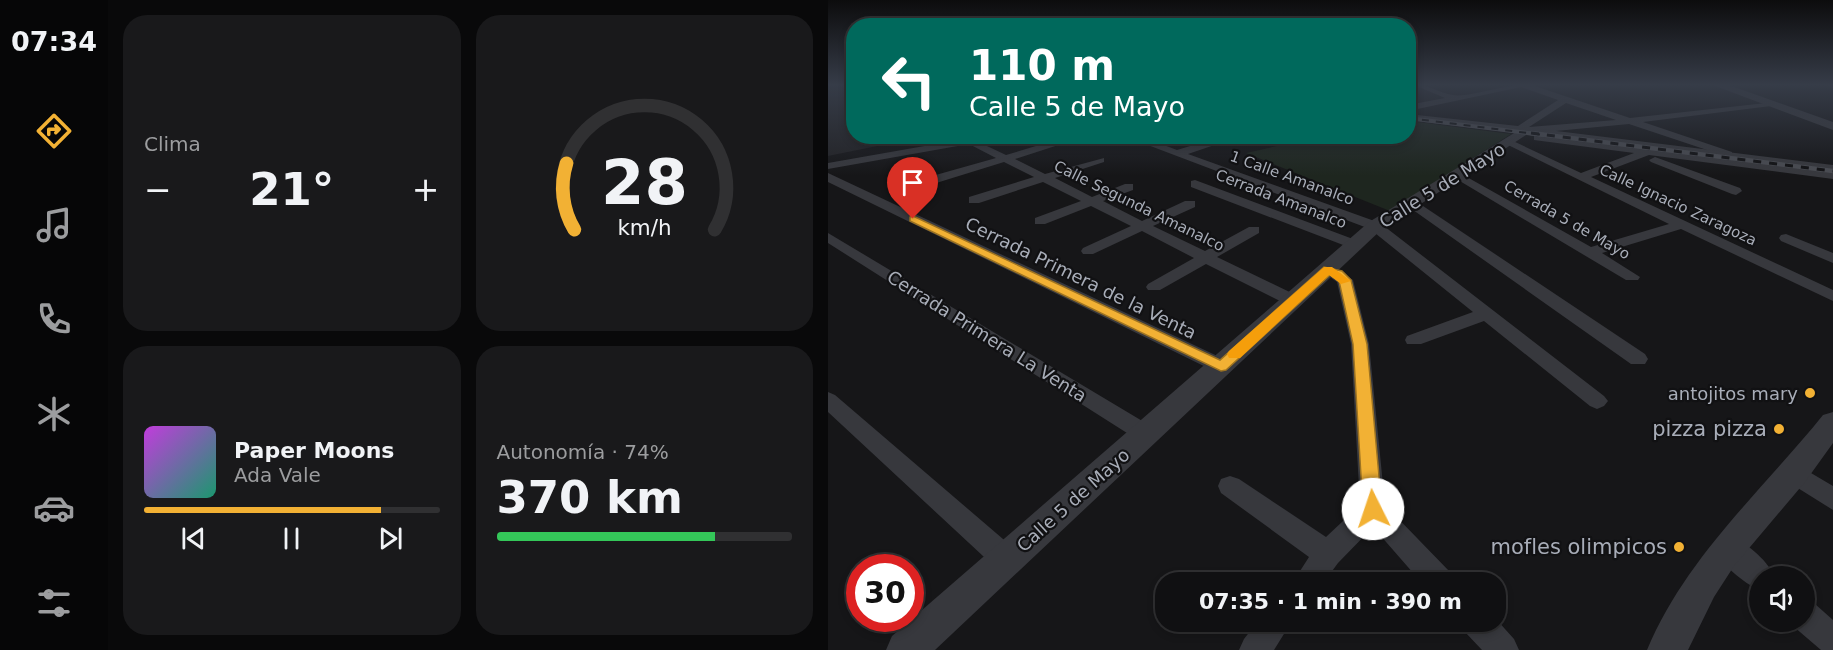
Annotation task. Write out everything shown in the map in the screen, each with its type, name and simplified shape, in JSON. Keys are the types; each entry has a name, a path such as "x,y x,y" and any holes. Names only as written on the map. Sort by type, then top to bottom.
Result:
{"street":[{"path":"1517,136 1521,128 1542,114"},
{"path":"1612,114 1737,157"},
{"name":"Calle 5 de Mayo","path":"906,650 1376,226 1454,174 1517,136 1684,114"},
{"path":"1801,114 1833,126"},
{"path":"1416,118 1517,136 1833,175"},
{"path":"1517,136 1737,157 1833,169"},
{"name":"Calle Ignacio Zaragoza","path":"1517,136 1581,177 1833,296"},
{"path":"828,166 910,152 924,144"},
{"name":"Calle Segunda Amanalco","path":"910,152 954,144"},
{"name":"Calle Segunda Amanalco","path":"975,144 1294,301"},
{"path":"929,181 1055,144"},
{"name":"1 Calle Amanalco","path":"1149,144 1376,226 1597,401"},
{"path":"1175,154 1207,144"},
{"path":"923,159 982,148"},
{"path":"1581,177 1645,153 1736,190"},
{"path":"974,200 1100,160"},
{"path":"1779,168 1833,186"},
{"name":"Cerrada 5 de Mayo","path":"1454,174 1632,277"},
{"name":"Cerrada Primera de la Venta","path":"828,177 1221,366"},
{"name":"Cerrada Amanalco","path":"1195,184 1356,245"},
{"path":"1040,221 1129,187"},
{"path":"1411,202 1638,359"},
{"path":"1088,250 1190,204"},
{"path":"1589,252 1681,225"},
{"path":"1154,287 1254,231"},
{"name":"Cerrada Primera La Venta","path":"828,237 1146,434"},
{"path":"1786,238 1833,258"},
{"path":"1328,270 1345,280 1360,344 1373,509 1431,572"},
{"path":"1414,340 1488,313"},
{"path":"828,400 846,419 1007,560"},
{"path":"1667,650 1701,585 1728,548 1794,473 1833,422"},
{"path":"1794,473 1833,500"},
{"path":"1230,486 1328,554"},
{"path":"1314,572 1328,554 1373,509"},
{"path":"1728,548 1749,566"},
{"path":"1815,624 1833,640"},
{"path":"1255,650 1269,632"},
{"path":"1486,632 1503,650"}],"shaded area":[{"path":"828,114 846,114 846,144 887,144 828,156"},
{"path":"1416,122 1511,134 1390,211 1246,153 1286,144 1416,144"}],"railway":[{"path":"1416,119 1544,135"},
{"path":"1531,133 1833,171"}],"slow traffic":[{"path":"1235,354 1328,270 1338,274 1345,281"}],"place":[{"name":"antojitos mary","path":"1810,393"},
{"name":"pizza pizza","path":"1779,429"},
{"name":"mofles olimpicos","path":"1679,547"}],"route":[{"path":"913,219 1221,366 1328,270 1338,274 1345,280 1360,344 1373,509"}]}
